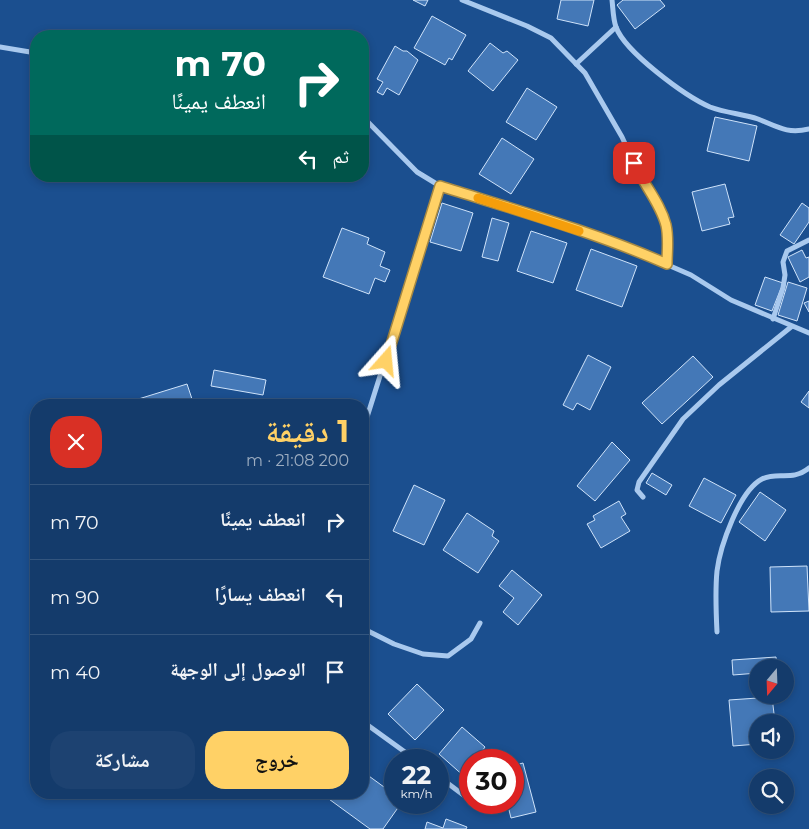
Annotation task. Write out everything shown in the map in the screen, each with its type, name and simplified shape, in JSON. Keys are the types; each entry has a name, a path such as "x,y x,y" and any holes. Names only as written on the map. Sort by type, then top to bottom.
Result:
{"street":[{"path":"462,0 527,26 551,38 585,73 622,138 640,176 658,204 666,226 667,264"},
{"path":"612,0 616,27 634,54 661,75 710,106 736,115 757,119 778,129 798,131 809,128"},
{"path":"576,64 616,27"},
{"path":"0,47 30,52"},
{"path":"369,123 417,172 440,186 526,213 667,264 691,275 731,300 790,327 809,333"},
{"path":"369,411 440,186"},
{"path":"773,319 783,288 785,275 783,262 788,251 809,240"},
{"path":"643,497 637,490 639,482 683,419 719,386 790,327"},
{"path":"717,632 717,568 731,525 744,499 752,487 763,478 782,475 797,476 809,468"},
{"path":"369,632 394,644 423,654 448,656 471,639 480,623"},
{"path":"369,726 401,749"}],"building":[{"path":"413,0 428,0 425,6"},
{"path":"561,0 594,0 588,26 557,19"},
{"path":"623,0 660,0 665,6 635,29 617,5"},
{"path":"432,16 466,35 452,60 449,58 445,65 414,48"},
{"path":"490,43 503,53 507,51 518,60 493,91 468,71"},
{"path":"395,46 403,51 407,51 418,60 399,95 387,88 383,95 377,92 383,82 377,79"},
{"path":"527,88 557,107 536,140 506,122"},
{"path":"715,117 757,126 749,161 707,151"},
{"path":"502,138 534,159 511,194 479,174"},
{"path":"725,184 734,217 728,218 730,224 702,231 692,192"},
{"path":"442,203 473,213 461,251 430,242"},
{"path":"802,203 809,208 809,222 794,244 780,235"},
{"path":"492,218 509,223 498,261 482,257"},
{"path":"342,228 369,238 367,244 385,252 380,266 390,270 385,282 375,278 369,294 323,277"},
{"path":"531,231 567,243 553,283 517,271"},
{"path":"591,249 637,266 622,307 576,290"},
{"path":"802,250 806,258 809,257 809,277 800,282 788,257"},
{"path":"765,277 783,283 772,311 755,305"},
{"path":"788,282 807,288 797,321 778,315"},
{"path":"809,301 809,312 804,303"},
{"path":"588,355 611,367 590,410 577,403 573,410 563,405"},
{"path":"693,356 713,377 662,424 642,403"},
{"path":"214,370 266,380 263,395 211,386"},
{"path":"187,384 192,399 138,399"},
{"path":"809,391 809,408 801,402"},
{"path":"612,442 630,460 595,501 577,486"},
{"path":"652,473 672,485 666,495 646,483"},
{"path":"704,478 736,495 721,523 689,506"},
{"path":"414,485 445,500 424,545 393,531"},
{"path":"760,492 786,510 765,541 739,522"},
{"path":"619,501 626,514 621,517 630,531 601,548 587,524 595,520 593,516"},
{"path":"467,513 494,531 492,536 499,541 478,573 443,550"},
{"path":"807,566 809,611 771,612 770,567"},
{"path":"512,570 542,595 518,625 503,612 514,598 499,586"},
{"path":"776,657 776,659 749,659 749,674 733,675 732,660"},
{"path":"417,684 444,710 415,740 388,714"},
{"path":"749,699 749,704 773,704 774,714 749,714 749,745 733,746 729,700"},
{"path":"462,727 485,747 484,749 459,749 459,772 449,763 449,749 443,749"},
{"path":"524,767 536,812 511,818 510,814 524,814"},
{"path":"369,776 384,787 384,814 394,814 383,829 370,829 329,799 369,799"},
{"path":"446,819 467,827 466,829 425,829 427,822 443,828"}],"slow traffic":[{"path":"478,198 579,231"}],"route":[{"path":"386,361 440,186 526,213 667,264 666,226 658,204 634,163"}]}
